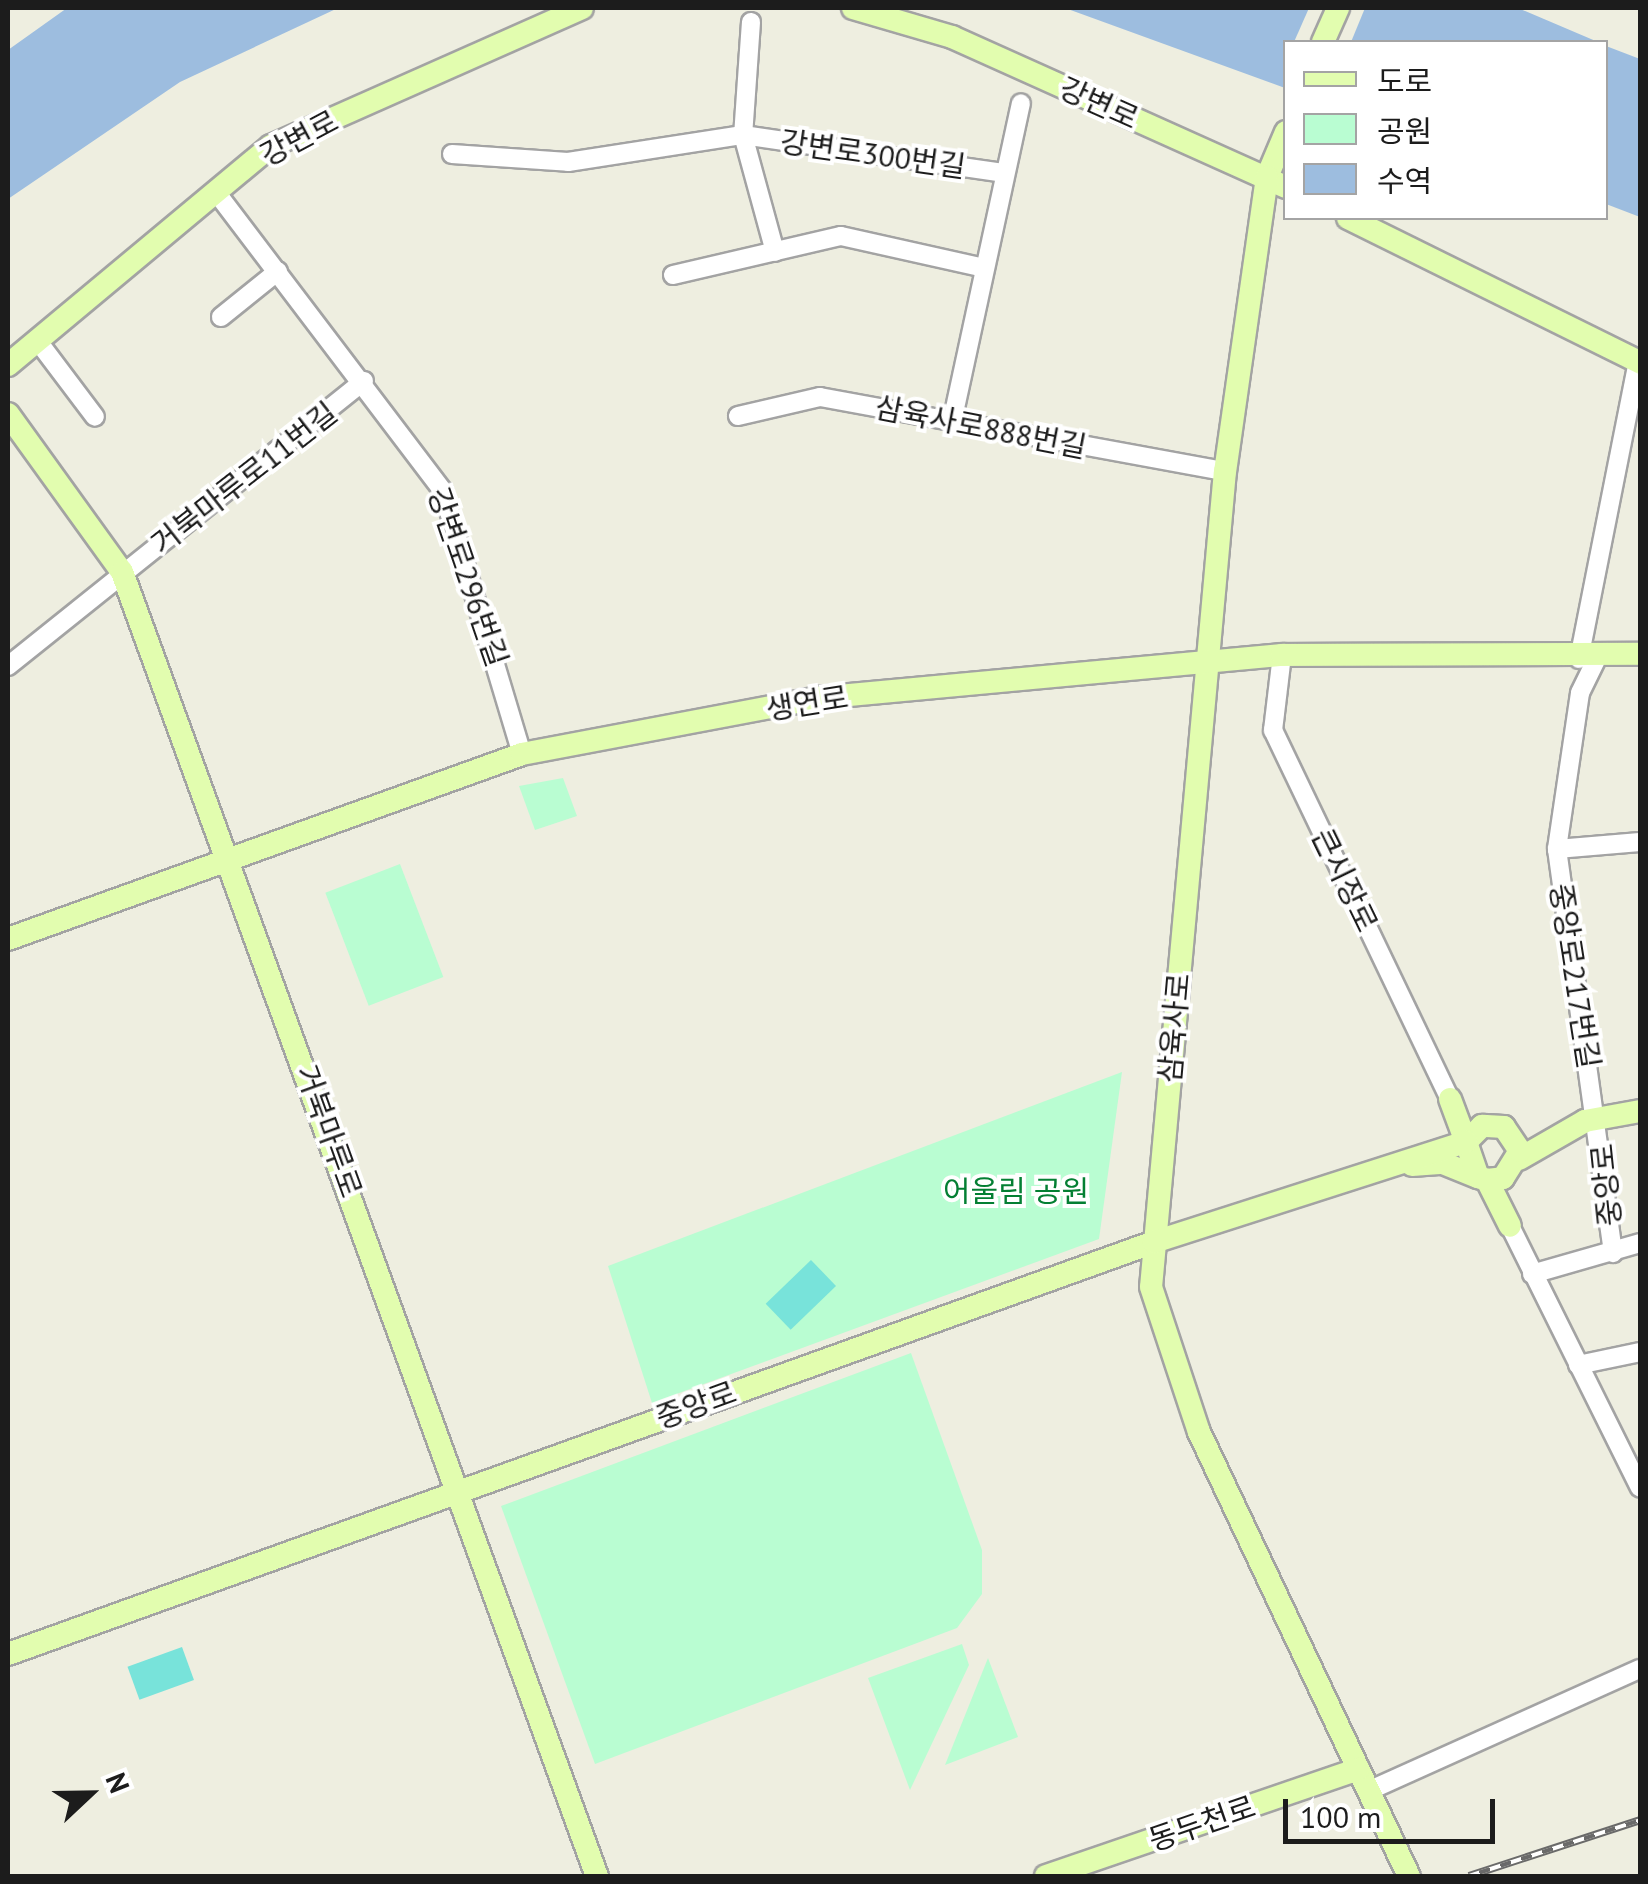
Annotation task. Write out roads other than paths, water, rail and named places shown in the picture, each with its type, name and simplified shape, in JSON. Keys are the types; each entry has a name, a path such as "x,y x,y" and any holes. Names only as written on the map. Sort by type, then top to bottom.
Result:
{"street":[{"name":"강변로","path":"8,365 271,146 582,8"},
{"name":"강변로","path":"854,8 952,37 1276,182"},
{"path":"1325,40 1338,8"},
{"name":"강변로300번길","path":"744,134 752,22"},
{"path":"952,422 1003,173 1022,104"},
{"path":"744,134 774,252"},
{"name":"강변로300번길","path":"452,154 568,162 744,134 1003,173"},
{"name":"삼육사로","path":"1281,143 1225,471 1152,1288 1199,1432 1408,1876"},
{"name":"강변로296번길","path":"216,192 364,381 443,491 522,754"},
{"path":"1352,220 1639,361"},
{"path":"673,275 841,236 984,268"},
{"path":"220,316 278,271"},
{"path":"37,340 95,416"},
{"name":"중앙로217번길","path":"1592,1119 1558,850 1580,693 1639,361"},
{"name":"거북마루로11번길","path":"8,666 364,381"},
{"name":"삼육사로888번길","path":"738,416 820,398 1225,471"},
{"name":"거북마루로","path":"8,414 122,572 230,854 596,1876"},
{"name":"생연로","path":"8,939 230,854 522,754 817,698 1282,655 1588,658 1640,654"},
{"name":"큰시장로","path":"1282,655 1273,730 1452,1108"},
{"path":"1558,850 1640,842"},
{"path":"1430,1149 1452,1108 1474,1134 1532,1274 1640,1488"},
{"name":"중앙로","path":"1612,1252 1592,1119 1640,1110"},
{"path":"1388,1166 1474,1134 1592,1119"},
{"path":"1490,1178 1592,1119"},
{"path":"1510,1131 1519,1159"},
{"path":"1388,1166 1443,1162 1490,1178"},
{"name":"중앙로","path":"8,1654 1154,1242 1388,1166"},
{"path":"1532,1274 1640,1243"},
{"path":"1578,1366 1640,1352"},
{"name":"동두천로","path":"1046,1876 1363,1780 1640,1670"}],"water":[{"path":"67,8 338,8 180,82 8,199 8,50"},
{"path":"1065,8 1518,8 1593,40 1283,40 1283,87"},
{"path":"1608,47 1640,59 1640,217 1608,205"}],"railway":[{"path":"1469,1876 1640,1820"}],"park label":[{"name":"어울림 공원","path":"1016,1191"}]}
